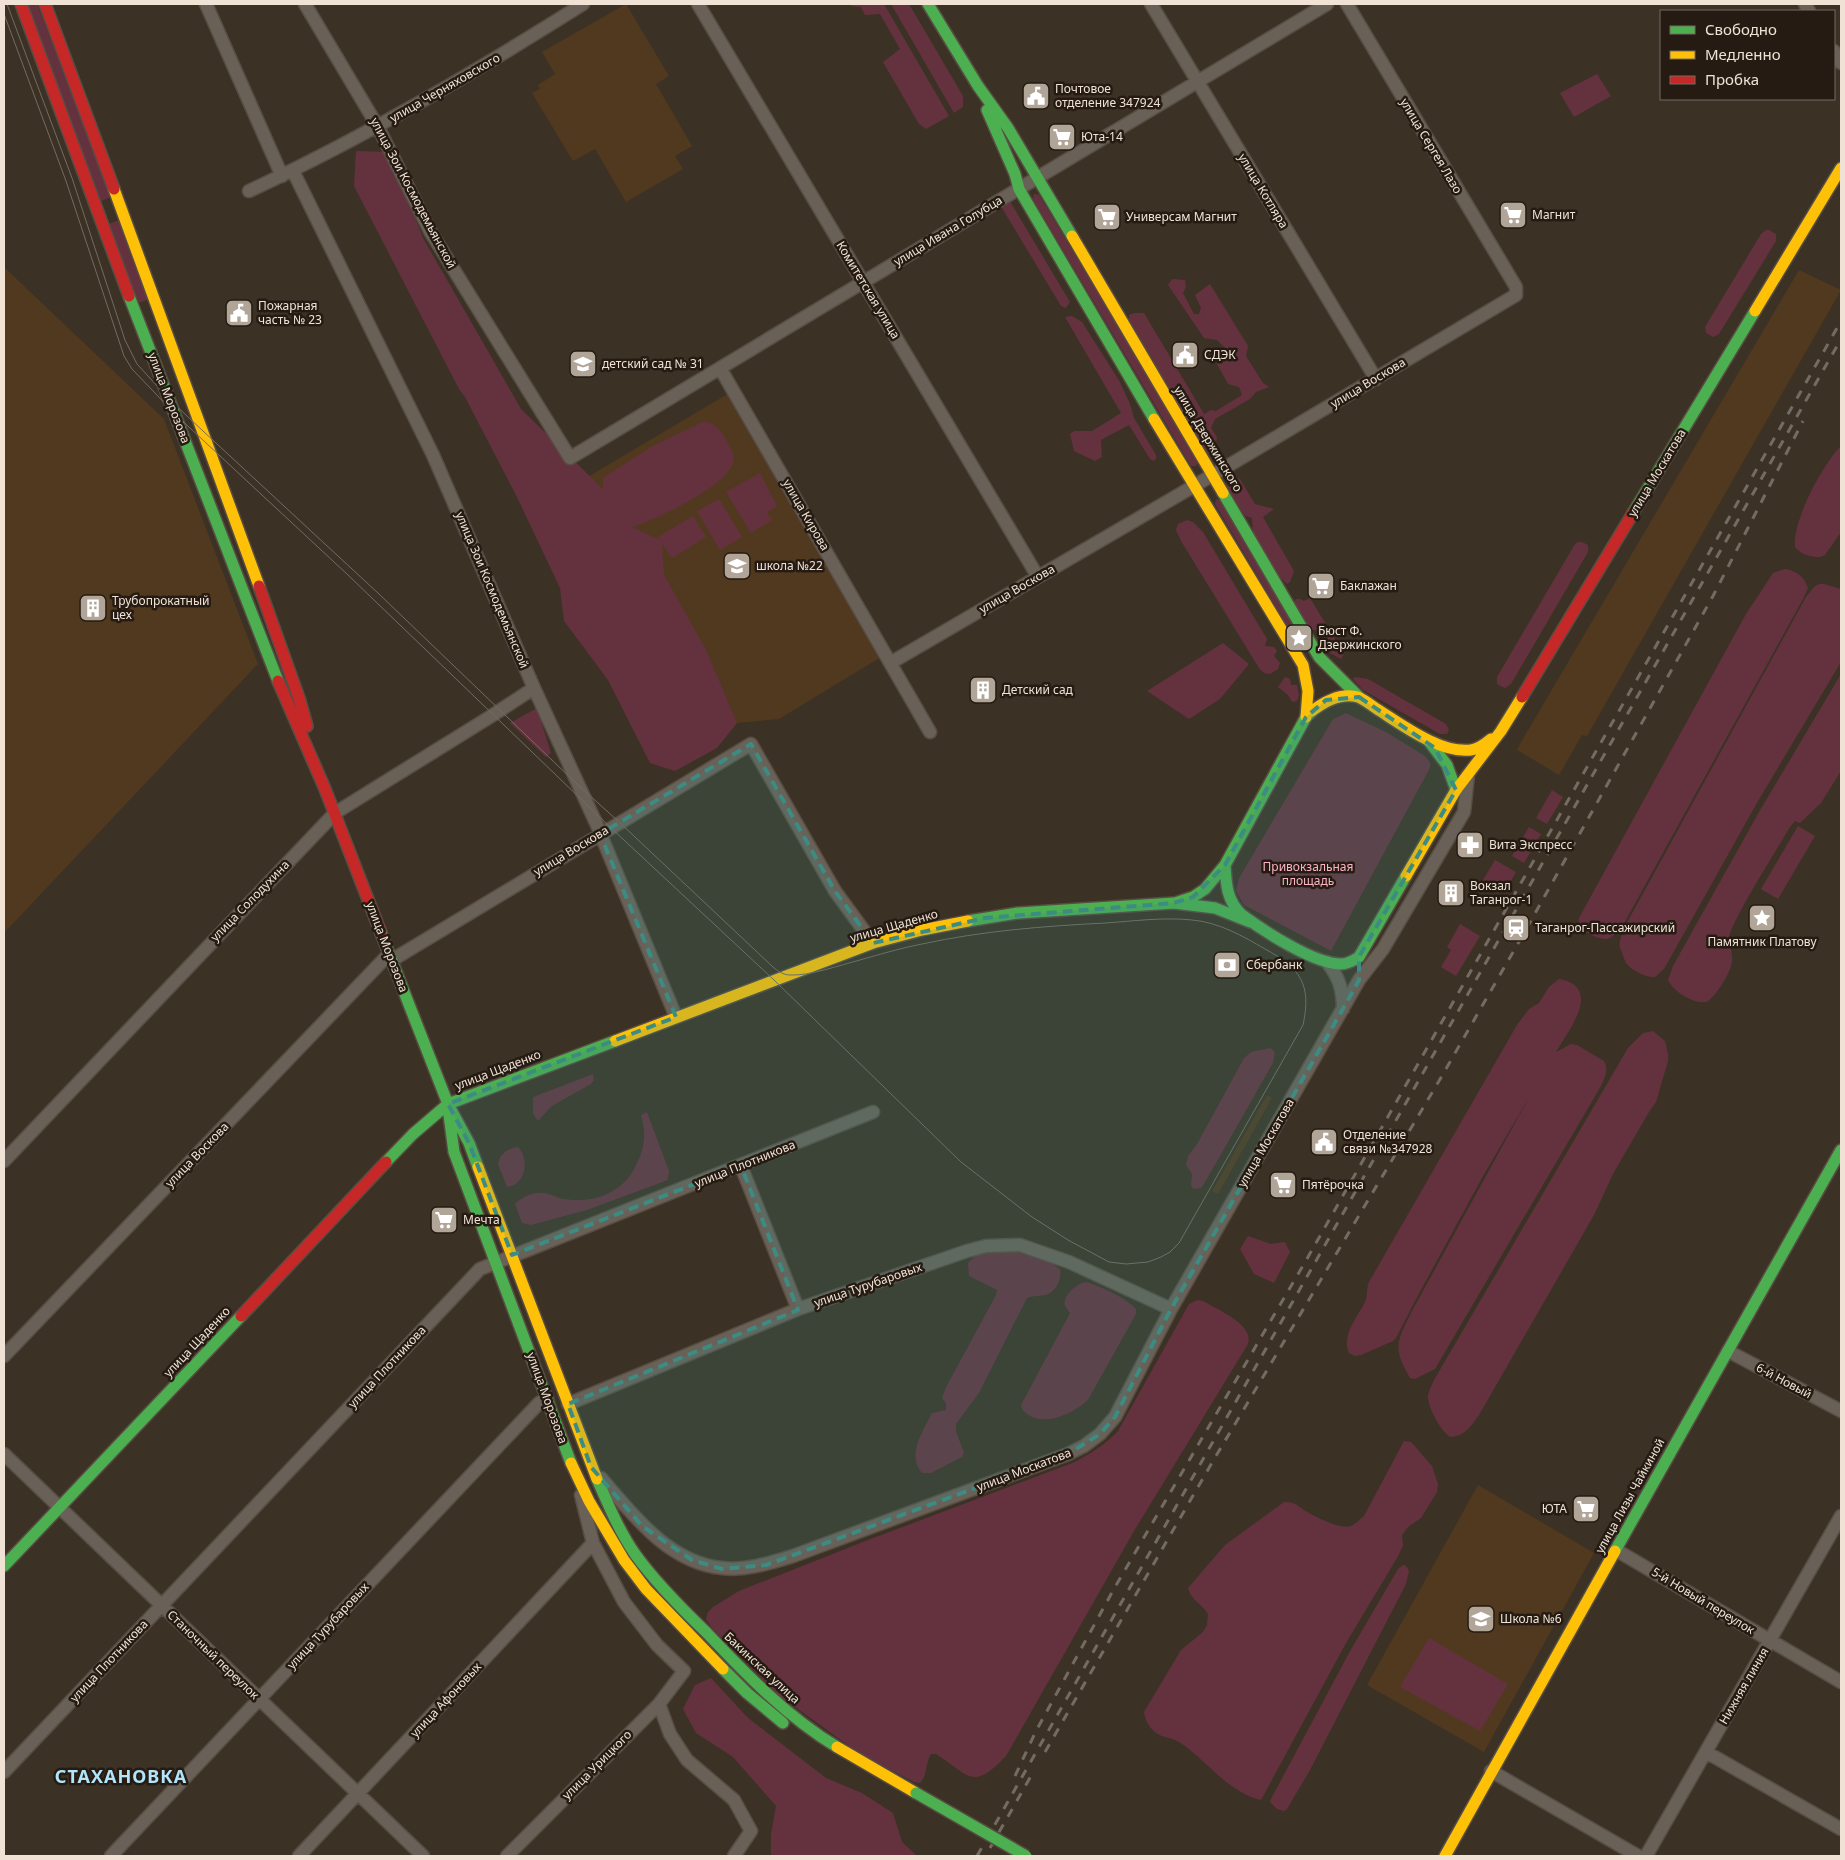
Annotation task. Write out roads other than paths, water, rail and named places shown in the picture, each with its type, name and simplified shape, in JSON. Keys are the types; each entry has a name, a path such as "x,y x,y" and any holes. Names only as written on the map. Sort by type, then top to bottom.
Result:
{"main road":[{"name":"улица Морозова","path":"21,4 137,316 283,695 325,789 448,1104 469,1143 592,1467"},
{"name":"улица Морозова","path":"45,4 158,307 299,698 325,789"},
{"name":"улица Дзержинского","path":"928,4 978,86 1008,128 1038,178 1319,656 1359,697"},
{"name":"улица Дзержинского","path":"978,86 998,138 1015,174 1019,189 1194,486 1303,665 1309,688 1306,717"},
{"name":"улица Москатова","path":"1358,957 1456,790 1501,731 1841,168"},
{"path":"100,214 120,206"},
{"path":"137,316 158,307"},
{"path":"1358,957 1349,963 1327,962 1250,922 1236,909 1227,890 1225,865 1306,717 1316,706 1326,700 1339,696 1359,697 1427,740 1454,748 1467,750 1482,746 1501,731"},
{"path":"1427,740 1447,765 1456,790"},
{"name":"улица Щаденко","path":"1174,903 1193,897 1205,889 1225,865"},
{"name":"улица Щаденко","path":"4,1566 413,1134 448,1104 873,944 922,930 1018,913 1174,903 1215,908 1250,922"},
{"name":"улица Морозова","path":"448,1104 454,1152 575,1474"},
{"name":"улица Лизы Чайкиной","path":"1445,1856 1841,1150"},
{"name":"Бакинская улица","path":"592,1467 618,1523 635,1554 658,1582 753,1681 800,1721 820,1735 1026,1856"},
{"name":"Бакинская улица","path":"575,1474 588,1500 624,1560 646,1588 748,1693 792,1730 840,1762"},
{"path":"944,1823 1004,1856"}],"street":[{"name":"улица Зои Космодемьянской","path":"206,4 287,173 433,455 534,688 600,834 676,1017"},
{"name":"улица Зои Космодемьянской","path":"305,4 378,127 430,231 570,458"},
{"name":"улица Черняховского","path":"249,191 378,127 506,52 583,4"},
{"name":"Комитетская улица","path":"698,4 1038,577"},
{"name":"улица Котляра","path":"1150,4 1376,379"},
{"name":"улица Ивана Голубца","path":"570,458 1327,4"},
{"name":"улица Сергея Лазо","path":"1347,4 1516,287"},
{"name":"улица Воскова","path":"892,662 1214,475 1516,295 1516,287"},
{"name":"улица Кирова","path":"720,368 892,662 930,732"},
{"name":"улица Солодухина","path":"4,1161 334,813 534,688"},
{"name":"улица Воскова","path":"4,1356 391,957 751,744 835,890 873,944"},
{"name":"улица Москатова","path":"592,1467 642,1526 676,1552 699,1563 722,1569 741,1568 766,1565 1068,1454 1084,1446 1100,1434 1115,1417 1171,1309 1343,1009 1360,980 1383,950 1464,812 1468,775"},
{"path":"1456,790 1464,812"},
{"path":"1358,957 1360,980"},
{"path":"1327,962 1335,971 1341,983 1343,1009"},
{"name":"улица Плотникова","path":"4,1772 480,1269 874,1112"},
{"path":"741,1166 798,1309"},
{"name":"улица Турубаровых","path":"568,1404 798,1309 967,1251 1002,1244 1020,1245 1069,1262 1171,1309"},
{"name":"6-й Новый","path":"1728,1352 1841,1411"},
{"name":"улица Турубаровых","path":"112,1856 539,1403 547,1398"},
{"name":"Станочный переулок","path":"4,1454 423,1856"},
{"name":"улица Морозова","path":"575,1474 593,1543 624,1602 657,1645 684,1671"},
{"name":"Нижняя линия","path":"1646,1856 1841,1516"},
{"name":"улица Афоновых","path":"299,1856 593,1543"},
{"name":"5-й Новый переулок","path":"1616,1550 1841,1682"},
{"name":"улица Урицкого","path":"507,1856 658,1704 684,1671"},
{"path":"658,1704 670,1734 687,1760 734,1800 751,1831 734,1856"},
{"path":"1706,1752 1841,1828"},
{"path":"1491,1771 1638,1856"}],"tram line":[{"path":"4,14 66,181 124,356 132,369 176,415 348,575 610,827 774,980 961,1162 1032,1217 1068,1240 1109,1262 1126,1264 1148,1262 1170,1252 1179,1243 1303,1025 1306,998 1304,988 1295,971 1277,956 1230,930 1202,921 1181,919 990,932 945,939 891,951 807,974 787,975 773,967 578,785 379,594 169,399 137,364 125,340 72,178 7,4"}],"railway":[{"path":"1015,1776 1036,1731 1115,1587 1308,1257 1841,321"},
{"path":"977,1856 1841,339"},
{"path":"1045,1752 1213,1461 1439,1081 1524,933 1713,596 1803,421"},
{"path":"990,1848 1031,1776"}],"place":[{"name":"Почтовое отделение 347924","path":"1036,96"},
{"name":"Юта-14","path":"1062,137"},
{"name":"Магнит","path":"1513,215"},
{"name":"Универсам Магнит","path":"1107,217"},
{"name":"Пожарная часть № 23","path":"239,313"},
{"name":"СДЭК","path":"1185,355"},
{"name":"детский сад № 31","path":"583,364"},
{"name":"школа №22","path":"737,566"},
{"name":"Баклажан","path":"1321,586"},
{"name":"Трубопрокатный цех","path":"93,608"},
{"name":"Бюст Ф. Дзержинского","path":"1299,638"},
{"name":"Детский сад","path":"983,690"},
{"name":"Вита Экспресс","path":"1470,845"},
{"name":"Вокзал Таганрог-1","path":"1451,893"},
{"name":"Памятник Платову","path":"1762,918"},
{"name":"Таганрог-Пассажирский","path":"1516,928"},
{"name":"Сбербанк","path":"1227,965"},
{"name":"Отделение связи №347928","path":"1324,1142"},
{"name":"Пятёрочка","path":"1283,1185"},
{"name":"Мечта","path":"444,1220"},
{"name":"ЮТА","path":"1586,1509"},
{"name":"Школа №6","path":"1481,1619"}],"district":[{"name":"СТАХАНОВКА","path":"121,1777"}],"park label":[{"name":"Привокзальная площадь","path":"1308,874"}]}
